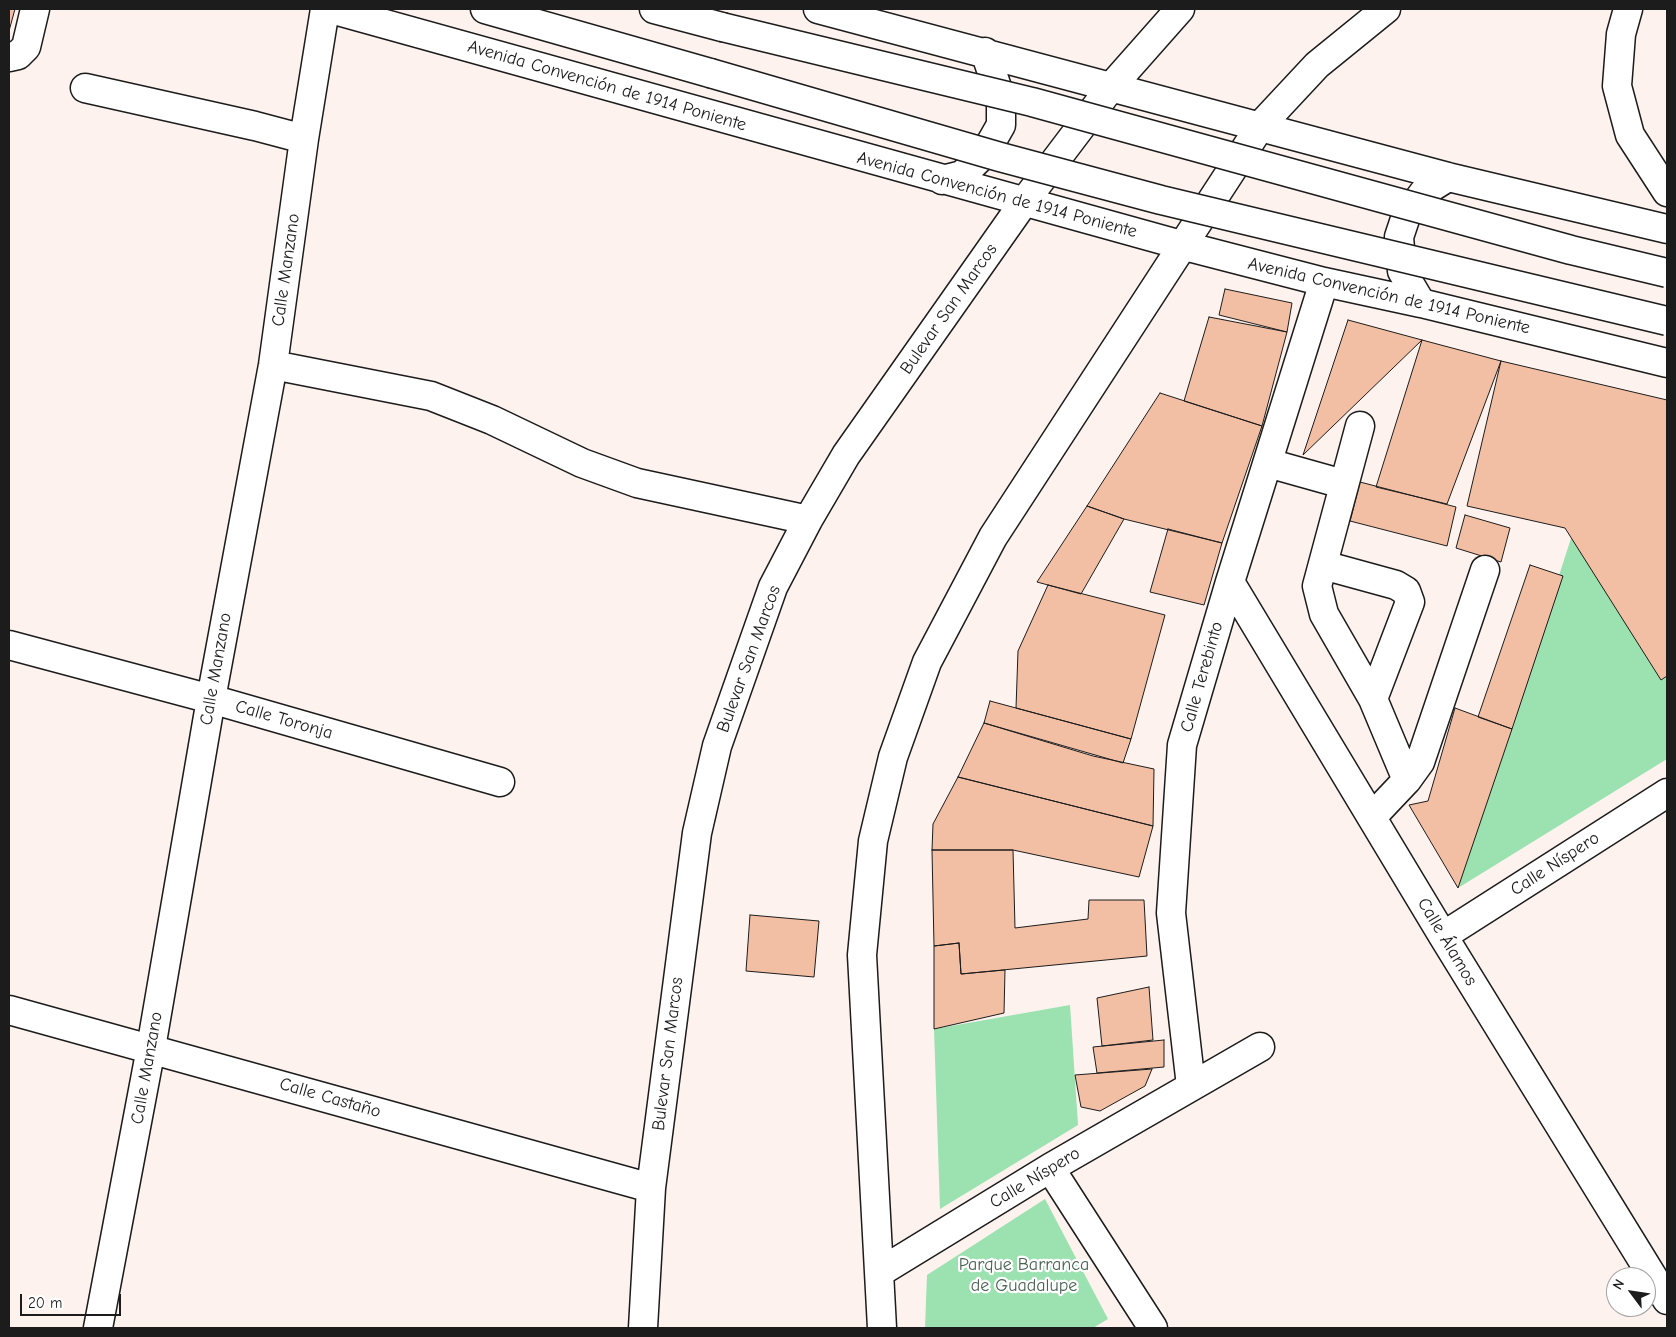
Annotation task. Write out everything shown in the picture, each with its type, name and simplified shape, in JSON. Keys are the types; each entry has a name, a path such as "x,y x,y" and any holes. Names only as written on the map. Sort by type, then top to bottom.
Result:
{"street":[{"path":"9,57 18,55 26,47 35,9"},
{"name":"Calle Manzano","path":"98,1328 151,1048 211,699 273,365 304,139 325,9"},
{"name":"Avenida Convención de 1914 Poniente","path":"331,9 1181,245 1324,282 1421,303 1667,363"},
{"path":"485,9 1000,157 1161,200 1667,321"},
{"path":"654,9 1032,102 1571,250 1667,273"},
{"path":"818,9 1261,125 1448,177 1667,229"},
{"name":"Bulevar San Marcos","path":"643,1328 651,1188 697,833 715,756 773,587 808,520 846,455 1024,202 1111,87 1180,9"},
{"path":"882,1328 862,955 873,841 893,757 927,662 993,537 1181,245 1261,125 1317,65 1386,9"},
{"path":"1628,9 1621,34 1618,86 1630,134 1667,192"},
{"path":"942,180 962,175 986,153 1001,124 1002,99 984,52"},
{"path":"85,88 255,126 304,139"},
{"path":"1421,303 1402,271 1399,237 1406,216 1424,192 1448,177"},
{"name":"Calle Terebinto","path":"1191,1086 1170,913 1182,745 1230,582 1324,282"},
{"path":"273,365 431,396 492,420 582,463 637,483 808,520"},
{"path":"1360,426 1343,484 1318,586 1324,614 1373,699 1407,780"},
{"path":"1268,463 1343,484"},
{"path":"1323,565 1396,585 1406,591 1410,602 1373,699"},
{"path":"1372,817 1407,780 1420,762 1485,570"},
{"name":"Calle Álamos","path":"1230,582 1443,936 1667,1300"},
{"name":"Calle Toronja","path":"9,644 211,699 500,782"},
{"name":"Calle Níspero","path":"1443,936 1667,793"},
{"name":"Calle Castaño","path":"9,1010 651,1188"},
{"name":"Calle Níspero","path":"880,1272 1050,1168 1260,1047"},
{"path":"1050,1168 1153,1328"}],"green space":[{"path":"1574,529 1661,680 1667,676 1667,759 1458,888"},
{"path":"1070,1005 1078,1125 940,1209 934,1029"},
{"name":"Parque Barranca de Guadalupe","path":"1045,1199 1108,1319 1093,1328 925,1328 927,1275"}],"building":[{"path":"9,9 15,9 9,31"},
{"path":"1225,289 1292,303 1287,332 1219,315"},
{"path":"1209,317 1287,332 1262,426 1184,401"},
{"path":"1348,320 1422,340 1303,455"},
{"path":"1422,340 1501,361 1447,504 1376,487"},
{"path":"1501,361 1667,400 1667,676 1661,680 1565,528 1467,506"},
{"path":"1160,393 1262,426 1222,543 1124,519 1087,506"},
{"path":"1360,482 1456,507 1447,546 1350,521"},
{"path":"1087,506 1124,519 1081,594 1037,582"},
{"path":"1465,515 1510,528 1501,562 1456,548"},
{"path":"1168,529 1222,543 1204,605 1150,592"},
{"path":"1530,565 1563,576 1512,729 1478,717"},
{"path":"1048,585 1165,615 1131,739 1016,708 1018,651"},
{"path":"990,701 1131,739 1123,763 984,723"},
{"path":"1455,708 1512,729 1458,888 1409,805 1428,801"},
{"path":"984,723 1093,756 1154,769 1153,826 958,777"},
{"path":"958,777 1153,826 1139,877 1013,850 932,850 933,824"},
{"path":"932,850 1013,850 1015,928 1088,919 1089,900 1144,900 1147,956 961,974 959,943 934,946"},
{"path":"750,915 819,921 814,977 746,971"},
{"path":"959,943 961,974 1005,970 1004,1013 934,1029 934,946"},
{"path":"1149,987 1153,1040 1102,1046 1097,998"},
{"path":"1164,1040 1164,1067 1097,1073 1093,1047"},
{"path":"1152,1069 1145,1086 1100,1111 1081,1107 1075,1075"}]}
